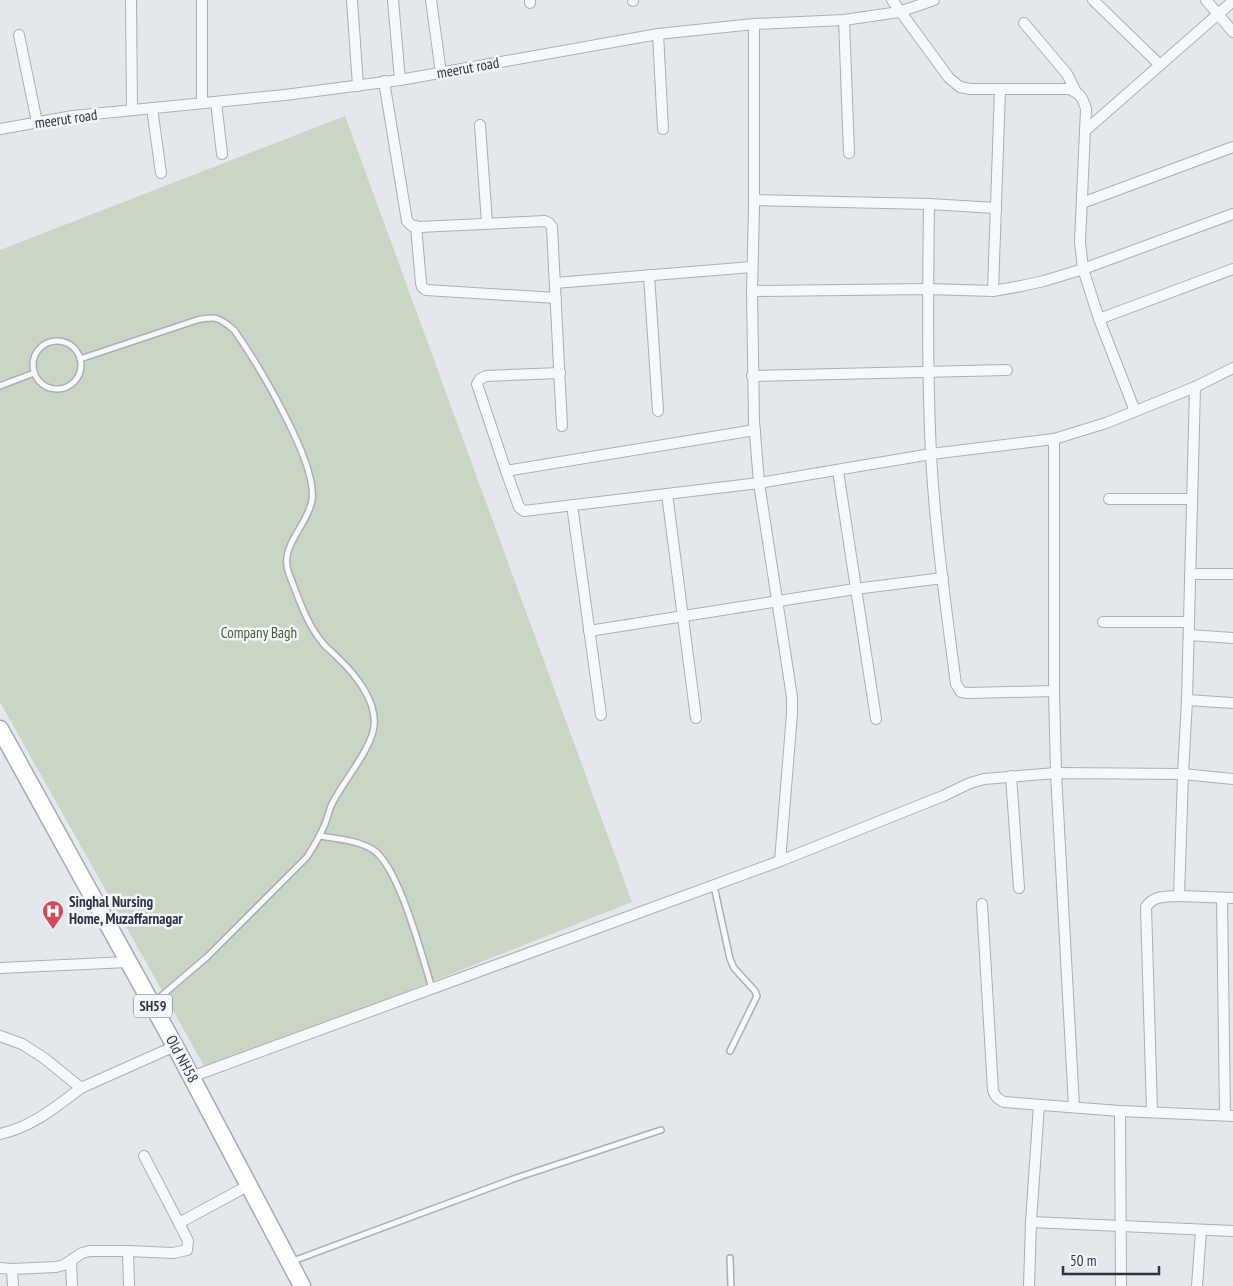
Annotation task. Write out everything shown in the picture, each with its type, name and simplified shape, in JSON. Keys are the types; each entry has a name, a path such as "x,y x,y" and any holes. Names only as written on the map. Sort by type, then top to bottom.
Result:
{"main road":[{"name":"Old NH58","path":"0,729 170,1048 292,1286"},
{"name":"Old NH58","path":"0,750 123,962 152,1004 170,1048 191,1077 239,1180 290,1262 302,1286"}],"street":[{"path":"131,0 132,110"},
{"path":"202,0 202,103"},
{"path":"352,0 358,86"},
{"path":"393,0 400,80"},
{"path":"432,0 441,73"},
{"path":"892,0 899,12 960,87 1000,90 1062,89 1076,92"},
{"name":"meerut road","path":"0,129 73,116 216,102 400,80 658,34 754,24 844,20 899,12 934,0"},
{"path":"1093,0 1160,65"},
{"path":"1206,0 1233,32"},
{"path":"1086,130 1233,1"},
{"path":"844,20 849,153"},
{"path":"1024,23 1067,74 1076,92 1082,98 1086,109 1080,242 1083,269 1135,412"},
{"path":"754,24 752,376 755,430 760,483 792,697 780,861"},
{"path":"658,34 663,129"},
{"path":"19,35 37,122"},
{"path":"384,82 407,222 412,226 545,220 549,222 553,232 562,426"},
{"path":"993,290 1000,90"},
{"path":"216,102 222,154"},
{"path":"152,108 161,173"},
{"path":"480,125 486,223"},
{"path":"1082,203 1233,147"},
{"path":"754,200 929,204 996,208"},
{"path":"929,204 928,289 931,454 943,578 957,689 968,693 1054,691"},
{"path":"752,291 993,290 1044,282 1233,214"},
{"path":"416,226 421,283 422,287 426,290 556,298"},
{"path":"555,282 752,267"},
{"path":"1100,319 1233,269"},
{"path":"649,275 658,411"},
{"path":"560,373 486,376 480,379 477,384 521,510 529,511 760,483 931,454 1054,439 1106,424 1195,387 1233,368"},
{"path":"752,376 1007,370"},
{"path":"1179,896 1187,700 1195,387"},
{"path":"506,471 755,430"},
{"path":"1054,439 1054,691 1056,772 1074,1107"},
{"path":"838,471 876,719"},
{"path":"667,494 696,718"},
{"path":"1109,499 1192,499"},
{"path":"572,505 601,715"},
{"path":"1190,574 1233,574"},
{"path":"589,631 855,589 943,578"},
{"path":"1103,622 1189,622"},
{"path":"1189,635 1233,638"},
{"path":"1187,700 1233,703"},
{"path":"191,1077 780,861 943,796 970,783 984,779 1056,772 1183,774 1233,779"},
{"path":"1011,776 1019,888"},
{"path":"1152,1111 1146,907 1150,901 1157,897 1233,898"},
{"path":"982,904 995,1096 1004,1102 1039,1105 1229,1116 1222,898"},
{"path":"0,968 123,962"},
{"path":"0,1036 22,1044 44,1058 81,1088"},
{"path":"0,1134 25,1126 41,1118 81,1088 170,1048"},
{"path":"1029,1286 1031,1222 1039,1105"},
{"path":"1120,1111 1121,1286"},
{"path":"0,1268 48,1268 64,1265 82,1253 90,1251 174,1253 187,1250 188,1241 144,1156"},
{"path":"179,1223 239,1180"},
{"path":"1031,1222 1233,1231"},
{"path":"1197,1286 1201,1231"},
{"path":"128,1251 129,1286"},
{"path":"71,1261 72,1286"},
{"path":"12,1269 12,1286"}],"lane":[{"path":"80,359 197,320 214,317 225,322 234,330 286,418 311,479 312,500 306,518 292,541 286,556 288,571 311,625 322,643 350,671 363,689 372,708 374,725 371,739 331,806 320,836 307,857 206,957 152,1004"},
{"path":"58,342 72,347 80,359 79,375 68,387 52,389 44,386 34,373 34,358 43,346 50,343 58,342"},
{"path":"0,386 34,373"},
{"path":"320,836 353,842 373,850 386,863 399,887 432,989"},
{"path":"714,885 730,959 734,968 755,991 757,996 730,1051"},
{"path":"290,1262 516,1178 661,1130"},
{"path":"730,1258 731,1286"}],"green space":[{"name":"Company Bagh","path":"345,116 632,902 207,1071 0,702 0,250"}],"place":[{"name":"Singhal Nursing Home, Muzaffarnagar","path":"53,930"}]}
